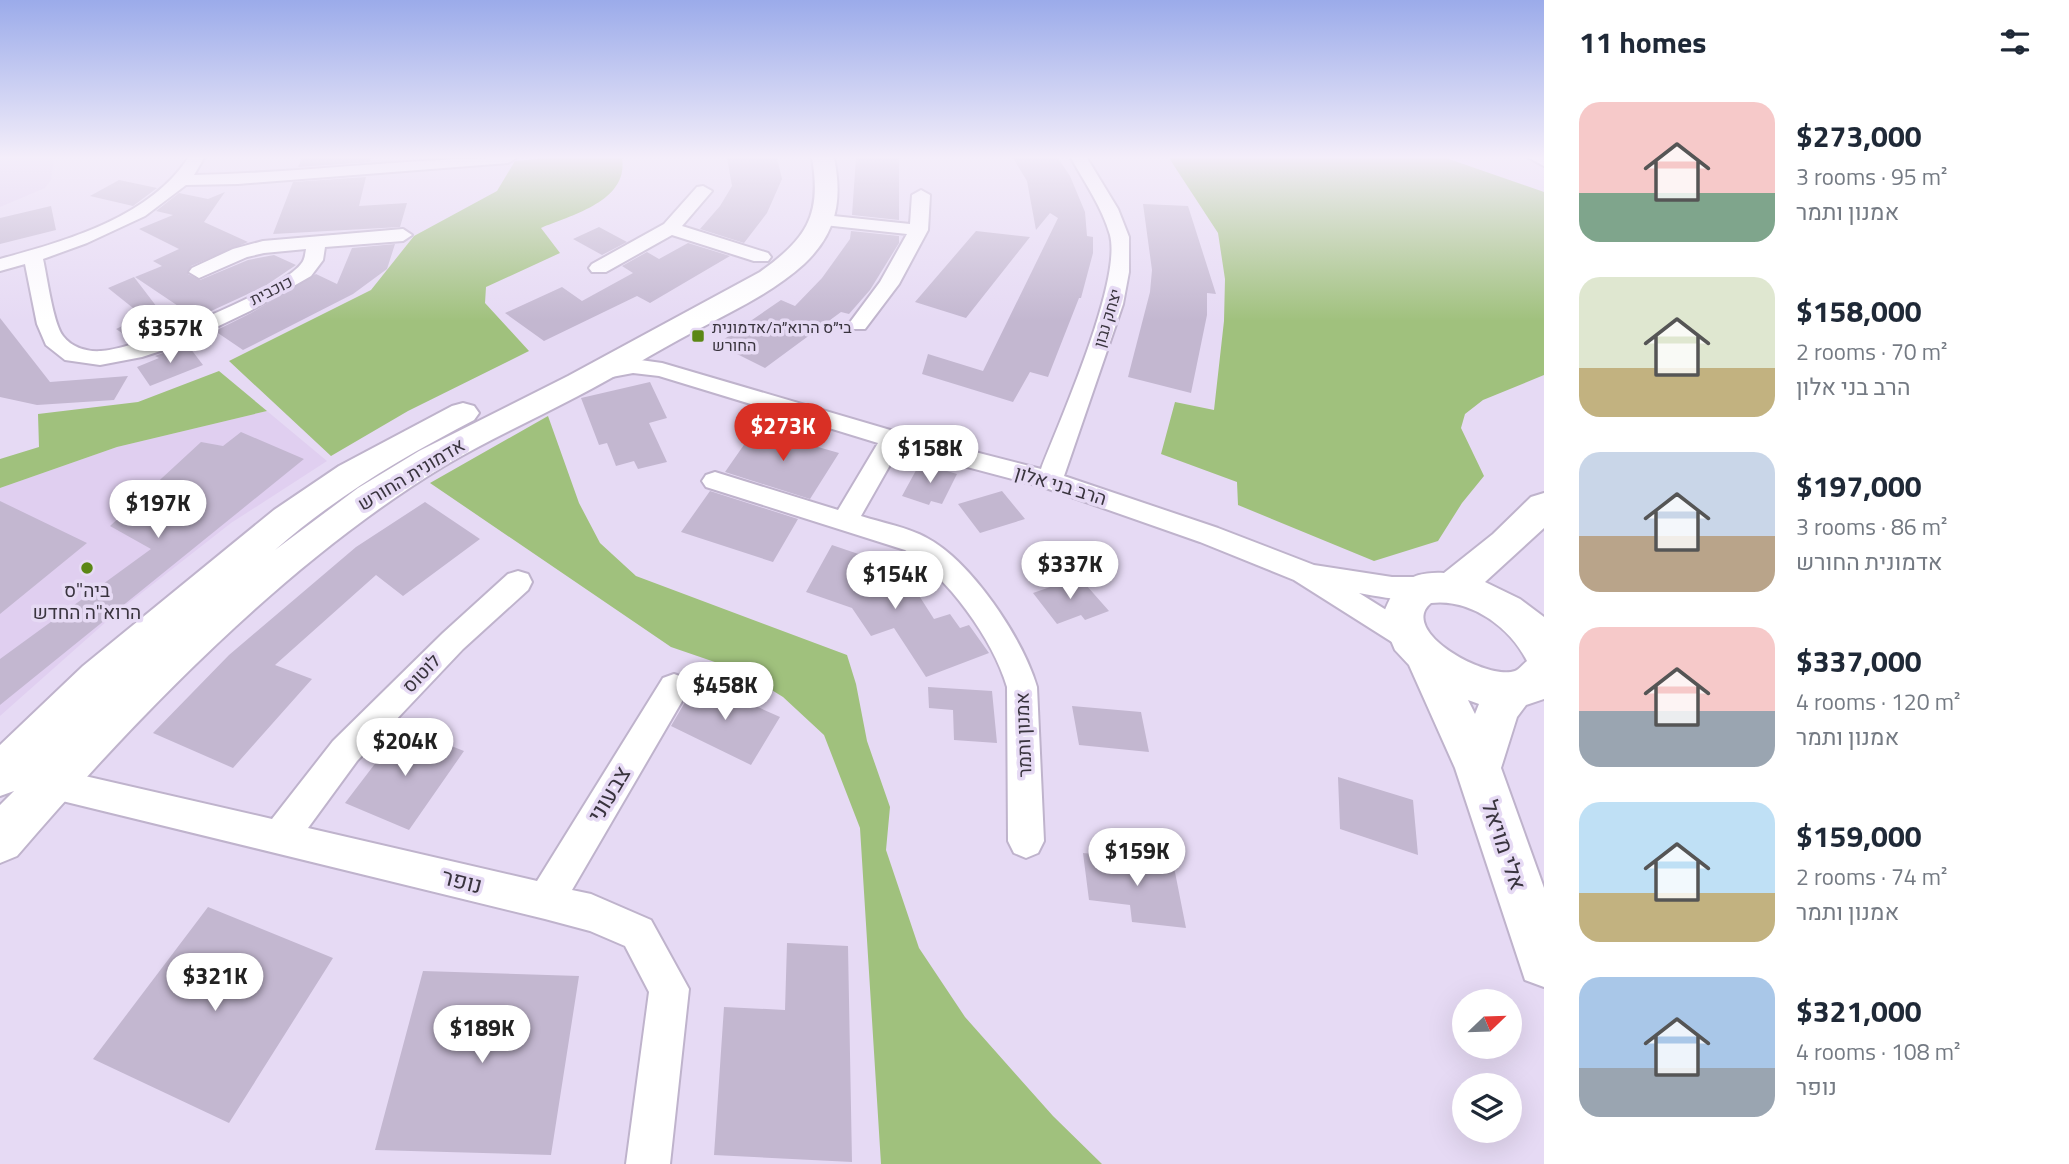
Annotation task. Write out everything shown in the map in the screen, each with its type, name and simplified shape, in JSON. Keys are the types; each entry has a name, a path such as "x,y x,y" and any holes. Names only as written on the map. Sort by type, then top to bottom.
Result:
{"street":[{"path":"0,265 33,257 109,226 135,212"},
{"path":"599,268 670,228 684,212"},
{"name":"אדמונית החורש","path":"0,775 98,679 233,562 287,519 351,474 411,439 710,289 761,257 800,218 802,212"},
{"path":"826,212 824,220 919,230"},
{"path":"858,326 889,284 919,230 920,212"},
{"name":"יצחק נבון","path":"1050,480 1113,304 1119,272 1120,237 1110,212"},
{"name":"אדמונית החורש","path":"0,840 50,783 136,695 317,535 377,491 433,457 601,372 776,273 797,256 824,220"},
{"path":"670,228 761,257"},
{"name":"כוכבית","path":"199,272 240,253 263,247 403,234"},
{"name":"כוכבית","path":"33,257 53,339 68,354 97,359 130,355 161,345 294,280 309,269 316,258 316,242"},
{"name":"הרב בני אלון","path":"687,324 664,351 665,360 691,380"},
{"name":"הרב בני אלון","path":"601,372 634,366 663,370 892,439 1050,480 1209,535 1304,573 1420,649"},
{"path":"846,519 892,439"},
{"name":"אמנון ותמר","path":"715,481 846,519 915,543 933,554 950,570 1003,640 1015,663 1022,687 1026,841"},
{"path":"1442,588 1506,544 1544,506"},
{"path":"1506,544 1506,591 1519,619"},
{"name":"הרב בני אלון","path":"1304,573 1392,588 1442,588"},
{"name":"לוטוס","path":"280,837 345,751 453,641 517,582"},
{"path":"1442,588 1486,599 1519,619 1531,630 1535,677"},
{"name":"אלי מויאל","path":"1442,588 1418,592 1404,605 1404,626 1420,649 1478,768 1544,961"},
{"path":"1420,649 1468,682 1491,688 1535,677"},
{"path":"1478,768 1498,710 1535,677"},
{"name":"צבעוני","path":"545,901 674,687"},
{"name":"נופר","path":"50,783 545,901 591,913 638,933 669,989 648,1164"}],"shaded area":[{"name":"ביה\"ס הרוא\"ה החדש","path":"267,411 327,461 231,523 116,613 0,716 0,488 117,447"}],"green space":[{"path":"458,212 579,212 541,228 560,253 486,287 485,303 529,351 408,411 331,456 229,361 371,290 414,236"},
{"path":"1204,212 1544,212 1544,375 1483,400 1465,414 1461,428 1484,476 1462,503 1438,541 1374,561 1238,505 1237,482 1161,454 1175,402 1214,410 1224,321 1225,279 1218,233"},
{"path":"219,371 267,411 117,447 0,488 0,459 39,447 38,414 138,402"},
{"path":"548,416 579,503 600,543 636,576 847,655 856,684 867,741 890,807 886,850 919,948 965,1017 1053,1116 1102,1164 881,1164 860,828 824,735 783,697 741,671 671,647 430,483"}],"building":[{"path":"24,212 52,212 56,230 0,244 0,218"},
{"path":"162,212 211,212 204,222 248,242 191,266 188,274 200,280 248,260 274,255 296,265 265,286 196,318 135,277 162,266 153,261 179,249 139,229 173,215"},
{"path":"281,212 404,212 400,227 273,234"},
{"path":"715,212 767,212 744,243 700,229"},
{"path":"852,212 899,212 899,220 852,215"},
{"path":"1033,212 1085,212 1087,236 1093,237 1093,253 1081,298 1048,377 1030,372 1013,402 922,374 928,354 983,371 1058,218 1050,213 1036,230"},
{"path":"1144,212 1190,212 1216,294 1207,293 1207,315 1191,393 1128,377 1150,292 1152,270"},
{"path":"599,227 627,242 602,255 573,239"},
{"path":"851,231 899,236 899,243 870,290 849,314 841,312 765,368 717,344 781,300 795,306 822,278 850,239"},
{"path":"976,231 1030,237 966,318 915,302"},
{"path":"688,243 730,256 650,303 637,296 544,341 505,313 562,287 582,301 633,273 622,266 647,252 659,259"},
{"path":"395,244 387,269 353,294 243,350 215,331 316,274 337,284 352,248"},
{"path":"134,277 173,328 134,341 116,329 143,316 108,288"},
{"path":"0,318 50,382 128,376 114,400 37,405 0,397"},
{"path":"187,344 203,365 150,386 137,367 159,358 155,356"},
{"path":"650,382 667,418 649,423 667,462 638,469 634,461 616,466 607,443 599,445 581,398"},
{"path":"755,429 839,453 810,499 725,472"},
{"path":"241,432 304,459 0,705 0,659 151,549 110,526 201,442 223,446"},
{"path":"920,463 957,474 942,504 931,501 929,505 902,496"},
{"path":"710,491 798,519 773,562 681,532"},
{"path":"1002,491 1025,519 980,533 958,504"},
{"path":"0,501 87,543 0,614"},
{"path":"425,502 480,539 403,596 376,575 275,665 312,679 233,768 153,733 229,655 356,547"},
{"path":"832,545 873,559 870,565 909,580 934,619 950,614 960,628 969,625 989,653 926,677 894,628 871,636 852,608 806,592"},
{"path":"1079,577 1109,611 1085,620 1081,615 1057,624 1033,593"},
{"path":"698,680 780,717 751,765 671,726"},
{"path":"928,687 992,691 997,743 954,740 953,710 929,708"},
{"path":"1072,706 1141,712 1149,752 1079,745"},
{"path":"403,727 464,751 409,830 345,803"},
{"path":"1338,777 1413,800 1418,855 1340,829"},
{"path":"1083,853 1173,862 1186,928 1132,922 1130,905 1089,900"},
{"path":"208,907 333,958 229,1123 93,1059"},
{"path":"787,943 848,946 852,1162 714,1155 724,1007 785,1010"},
{"path":"423,971 579,976 551,1155 375,1150"}],"place":[{"name":"בי״ס הרוא״ה/אדמונית החורש","path":"698,336"},
{"name":"ביה\"ס הרוא\"ה החדש","path":"87,568"}]}
